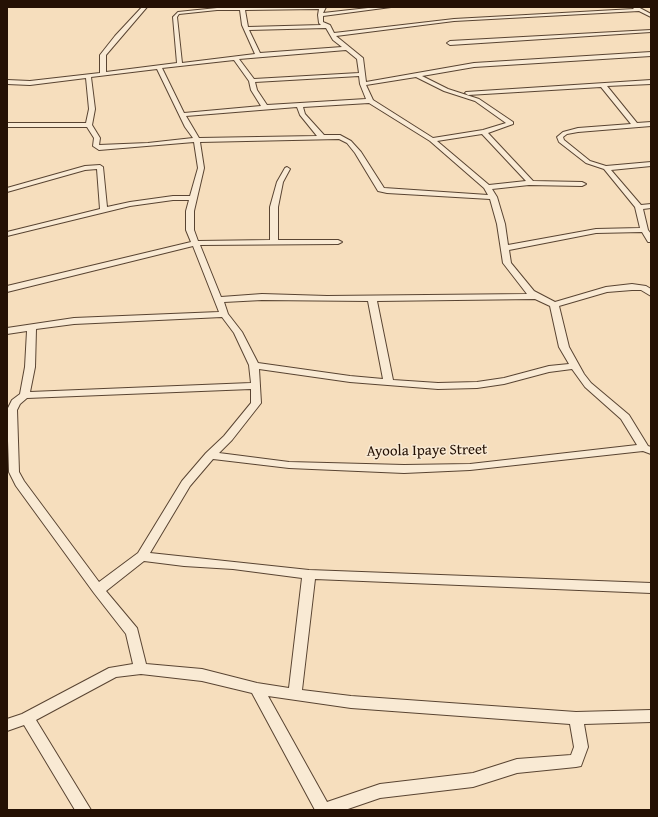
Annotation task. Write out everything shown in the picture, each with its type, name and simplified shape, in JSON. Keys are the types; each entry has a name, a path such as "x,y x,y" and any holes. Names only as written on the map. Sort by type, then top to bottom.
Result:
{"street":[{"path":"103,73 103,55 116,37 145,7"},
{"path":"180,65 175,17 178,13 197,9 322,10 388,7"},
{"path":"578,7 585,12"},
{"path":"333,35 438,21 636,8 651,16"},
{"path":"242,9 244,25 247,29 251,43 258,55"},
{"path":"322,10 321,23 328,26 335,39 360,58 363,84 370,101"},
{"path":"514,10 519,15"},
{"path":"247,29 328,26"},
{"path":"450,42 651,31"},
{"path":"7,82 30,83 103,73 236,59 258,55 346,48"},
{"path":"363,84 474,65 651,54"},
{"path":"642,55 649,61"},
{"path":"236,59 252,81 254,90 265,107"},
{"path":"98,590 142,556 186,484 210,455 228,438 256,403 254,365 238,332 224,314 190,230 190,211 201,168 197,140 182,115 159,68"},
{"path":"252,81 362,74"},
{"path":"88,75 92,109 89,125 97,138 96,146 99,148 197,140 305,139 321,136 340,137 349,142 358,152 381,189 387,191 493,197"},
{"path":"415,76 446,90 477,100 511,124 484,132 432,140"},
{"path":"468,93 651,82"},
{"path":"603,85 635,125"},
{"path":"182,115 265,107 370,101 432,140 487,187 493,197 507,263 531,293 554,305 606,290 632,287 642,288 651,293"},
{"path":"299,105 302,114 321,136"},
{"path":"651,124 578,130 565,133 560,137 561,141 588,162 606,168 651,164"},
{"path":"7,125 89,125"},
{"path":"484,132 530,181 529,183"},
{"path":"7,190 85,168 100,167 104,211"},
{"path":"606,168 639,207 644,230 651,240"},
{"path":"274,242 274,207 280,182 287,169"},
{"path":"487,187 529,183 582,184"},
{"path":"7,234 137,203 173,198 193,198"},
{"path":"639,207 651,206"},
{"path":"505,248 596,230 644,230"},
{"path":"7,290 194,243 338,242"},
{"path":"218,300 262,297 372,298 536,296"},
{"path":"372,298 389,383"},
{"path":"554,305 564,347 575,366 588,385 624,417 648,449"},
{"path":"7,331 32,326 74,321 224,314"},
{"path":"32,326 30,367 25,394 16,402 12,410 14,472 20,483 30,494 98,590 132,632 141,669"},
{"path":"254,365 389,383 438,386 477,385 504,381 549,369 575,366"},
{"path":"25,394 256,386"},
{"name":"Ayoola Ipaye Street","path":"210,455 289,465 411,469 470,467 648,449"},
{"path":"142,556 184,562 233,565 309,574 651,588"},
{"path":"295,694 309,574"},
{"path":"7,725 27,718 114,672 141,669 202,676 257,689 352,702 576,718 651,716"},
{"path":"257,689 323,810 380,791 473,780 517,766 576,761 581,747 576,718"},
{"path":"27,718 83,810"}]}
